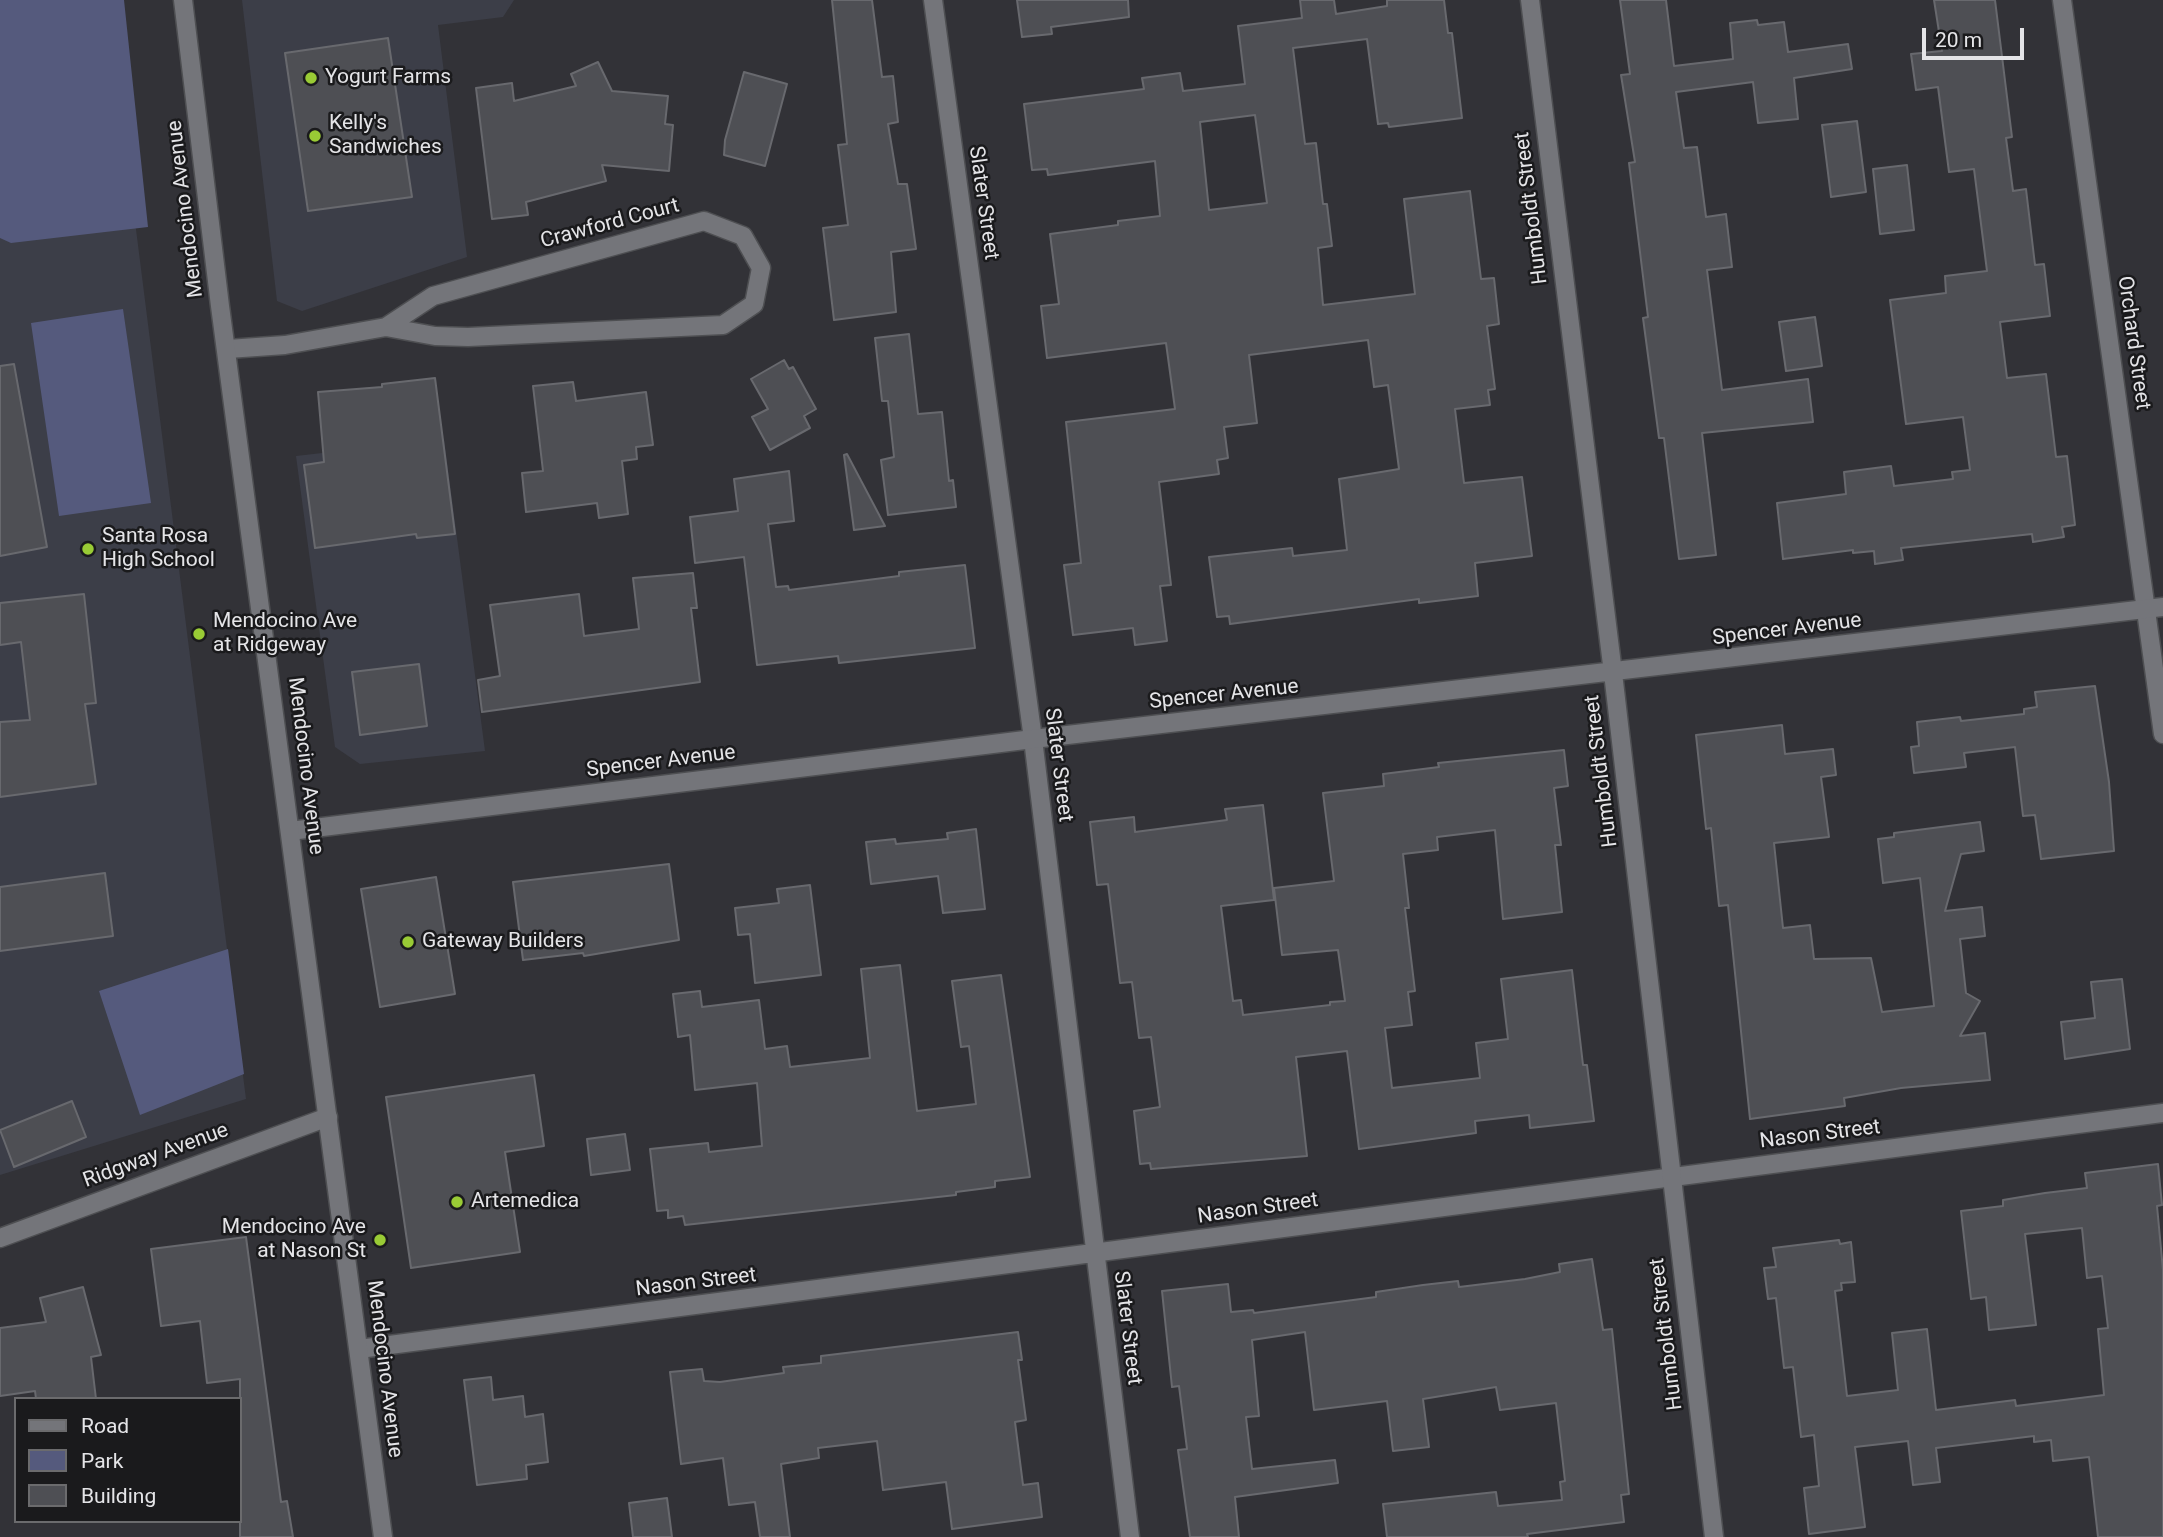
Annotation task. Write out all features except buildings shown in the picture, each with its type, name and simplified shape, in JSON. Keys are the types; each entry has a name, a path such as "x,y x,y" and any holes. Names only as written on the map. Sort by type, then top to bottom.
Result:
{"street":[{"name":"Mendocino Avenue","path":"183,0 383,1537"},
{"name":"Slater Street","path":"933,0 1033,739 1130,1537"},
{"name":"Humboldt Street","path":"1530,0 1614,673 1714,1537"},
{"name":"Orchard Street","path":"2062,0 2154,608 2163,734"},
{"name":"Crawford Court","path":"228,349 285,345 387,327 435,336 468,337 723,325 754,304 761,268 743,236 704,222 433,296 387,327"},
{"name":"Spencer Avenue","path":"290,831 1033,739 2154,608"},
{"name":"Nason Street","path":"359,1349 2163,1113"},
{"name":"Ridgway Avenue","path":"0,1238 328,1117"}],"shaded area":[{"name":"Santa Rosa High School","path":"0,0 107,0 246,1099 0,1175"},
{"path":"242,0 514,0 503,17 438,25 467,257 302,311 277,301"},
{"path":"444,439 485,751 360,764 335,747 296,456"}],"green space":[{"path":"0,0 124,0 148,227 11,243 0,238"},
{"path":"123,309 151,503 59,516 31,323"},
{"path":"228,949 244,1074 140,1115 99,991"}],"place":[{"name":"Yogurt Farms","path":"311,78"},
{"name":"Kelly's Sandwiches","path":"315,136"},
{"name":"Santa Rosa High School","path":"88,549"},
{"name":"Mendocino Ave at Ridgeway","path":"199,634"},
{"name":"Gateway Builders","path":"408,942"},
{"name":"Artemedica","path":"457,1202"},
{"name":"Mendocino Ave at Nason St","path":"380,1240"}]}
